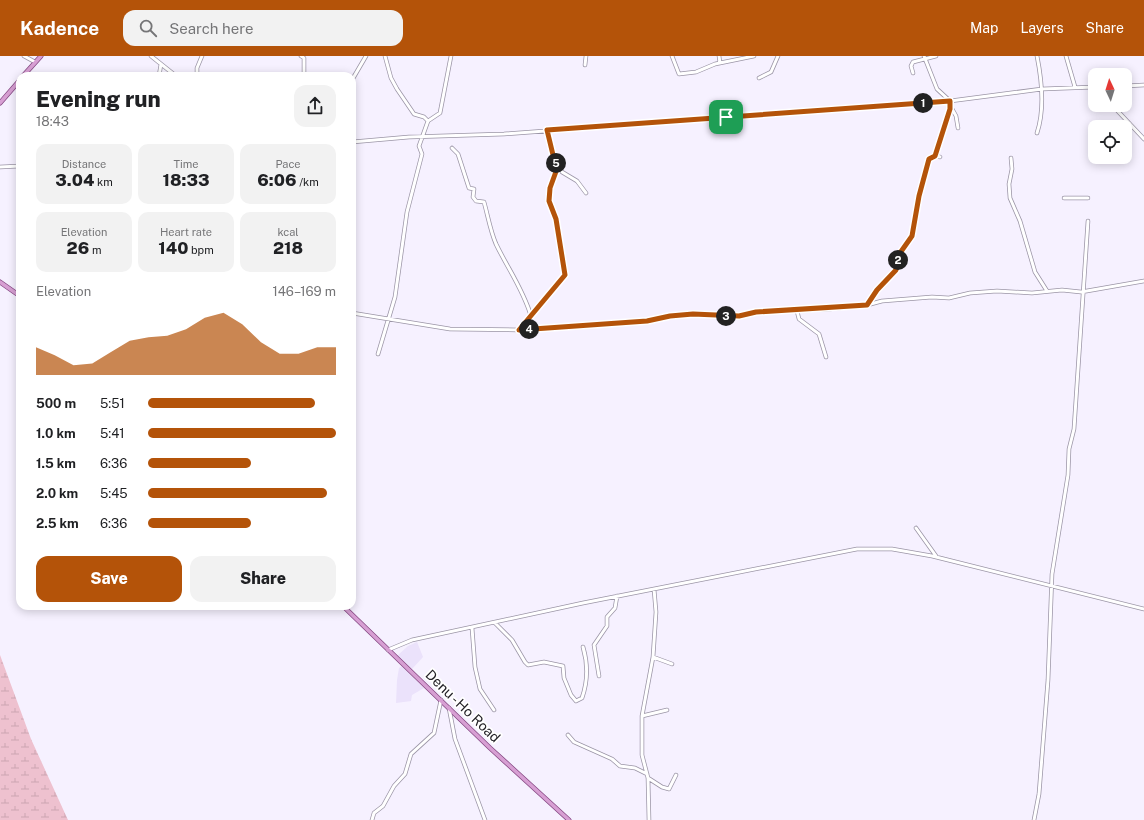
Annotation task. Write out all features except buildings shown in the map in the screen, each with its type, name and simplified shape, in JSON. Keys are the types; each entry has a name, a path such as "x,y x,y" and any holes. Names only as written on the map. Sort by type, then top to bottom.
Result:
{"main road":[{"path":"26,72 41,56"},
{"path":"0,103 16,85"},
{"path":"0,282 16,293"},
{"name":"Denu - Ho Road","path":"347,610 569,820"}],"street":[{"path":"24,56 35,62"},
{"path":"151,56 171,72"},
{"path":"196,72 202,56"},
{"path":"301,56 304,58 304,72"},
{"path":"356,72 366,56"},
{"path":"385,56 391,78 397,89 414,114 424,117 428,121"},
{"path":"378,354 395,297 407,212 422,154 419,146 428,121 440,113 451,56"},
{"path":"585,65 586,56"},
{"path":"672,56 679,74 696,72 720,63 754,56"},
{"path":"719,56 720,63"},
{"path":"759,78 771,72 778,56"},
{"path":"913,73 911,66 913,62 925,57 936,56"},
{"path":"1037,56 1042,89 1040,123 1037,134"},
{"path":"1066,56 1075,87"},
{"path":"925,57 937,89 950,101 950,106 935,156"},
{"path":"160,72 161,64"},
{"path":"1132,86 1144,85"},
{"path":"356,142 422,137 504,134 950,101 1042,89 1088,87"},
{"path":"950,106 956,116 958,128"},
{"path":"1119,112 1144,139"},
{"path":"547,130 554,159 558,166 562,172 577,181 586,193"},
{"path":"452,148 458,154 469,188 474,189 473,196 476,201 484,202 490,230 516,284 520,286 526,298 531,316"},
{"path":"867,305 877,290 896,270 900,253 912,236 919,196 929,159 935,156 940,157"},
{"path":"1011,158 1010,198 1020,222 1035,272 1047,291"},
{"path":"0,167 16,166"},
{"path":"519,330 565,275 556,219 549,201 550,188 558,166"},
{"path":"1064,198 1088,198"},
{"path":"1034,820 1039,794 1048,680 1052,585 1068,475 1069,450 1074,428 1088,221"},
{"path":"356,314 389,318 450,330 519,330 647,321 670,316 693,314 739,316 756,312 797,311 867,305 882,302 949,298 997,291 1032,293 1047,291 1083,291 1144,281"},
{"path":"797,311 799,319 819,334 826,357"},
{"path":"916,528 936,557"},
{"path":"388,650 412,640 617,596 857,549 892,549 936,557 1144,609"},
{"path":"649,820 648,776 642,755 642,716 653,657 656,612 654,589"},
{"path":"599,676 594,645 606,626 606,617 615,608 617,596"},
{"path":"495,623 512,640 528,665 544,662 563,666 564,678 571,695 576,701 582,698 586,682 586,657 583,647"},
{"path":"472,628 475,667 480,689 494,710"},
{"path":"653,657 672,664"},
{"path":"372,820 374,813 383,806 394,786 405,774 411,754 434,733 441,700"},
{"path":"449,708 454,739 485,820"},
{"path":"642,716 667,710"},
{"path":"568,735 574,742 612,759 618,765 639,769 662,787 669,789 676,776"}],"shaded area":[{"path":"417,642 423,657 412,669 397,656 408,646"},
{"path":"402,666 424,688 412,695 411,701 396,703 397,680 399,668"}],"green space":[{"path":"0,655 31,739 68,820 0,820"}],"route":[{"path":"950,101 950,109 938,141 935,156 929,159 919,196 915,227 912,236 900,253 896,270 877,290 867,305 830,309 756,312 739,316 693,314 670,316 647,321 634,320 519,330 565,275 556,219 549,201 550,188 558,166 554,159 547,130 726,117 950,101"}]}
